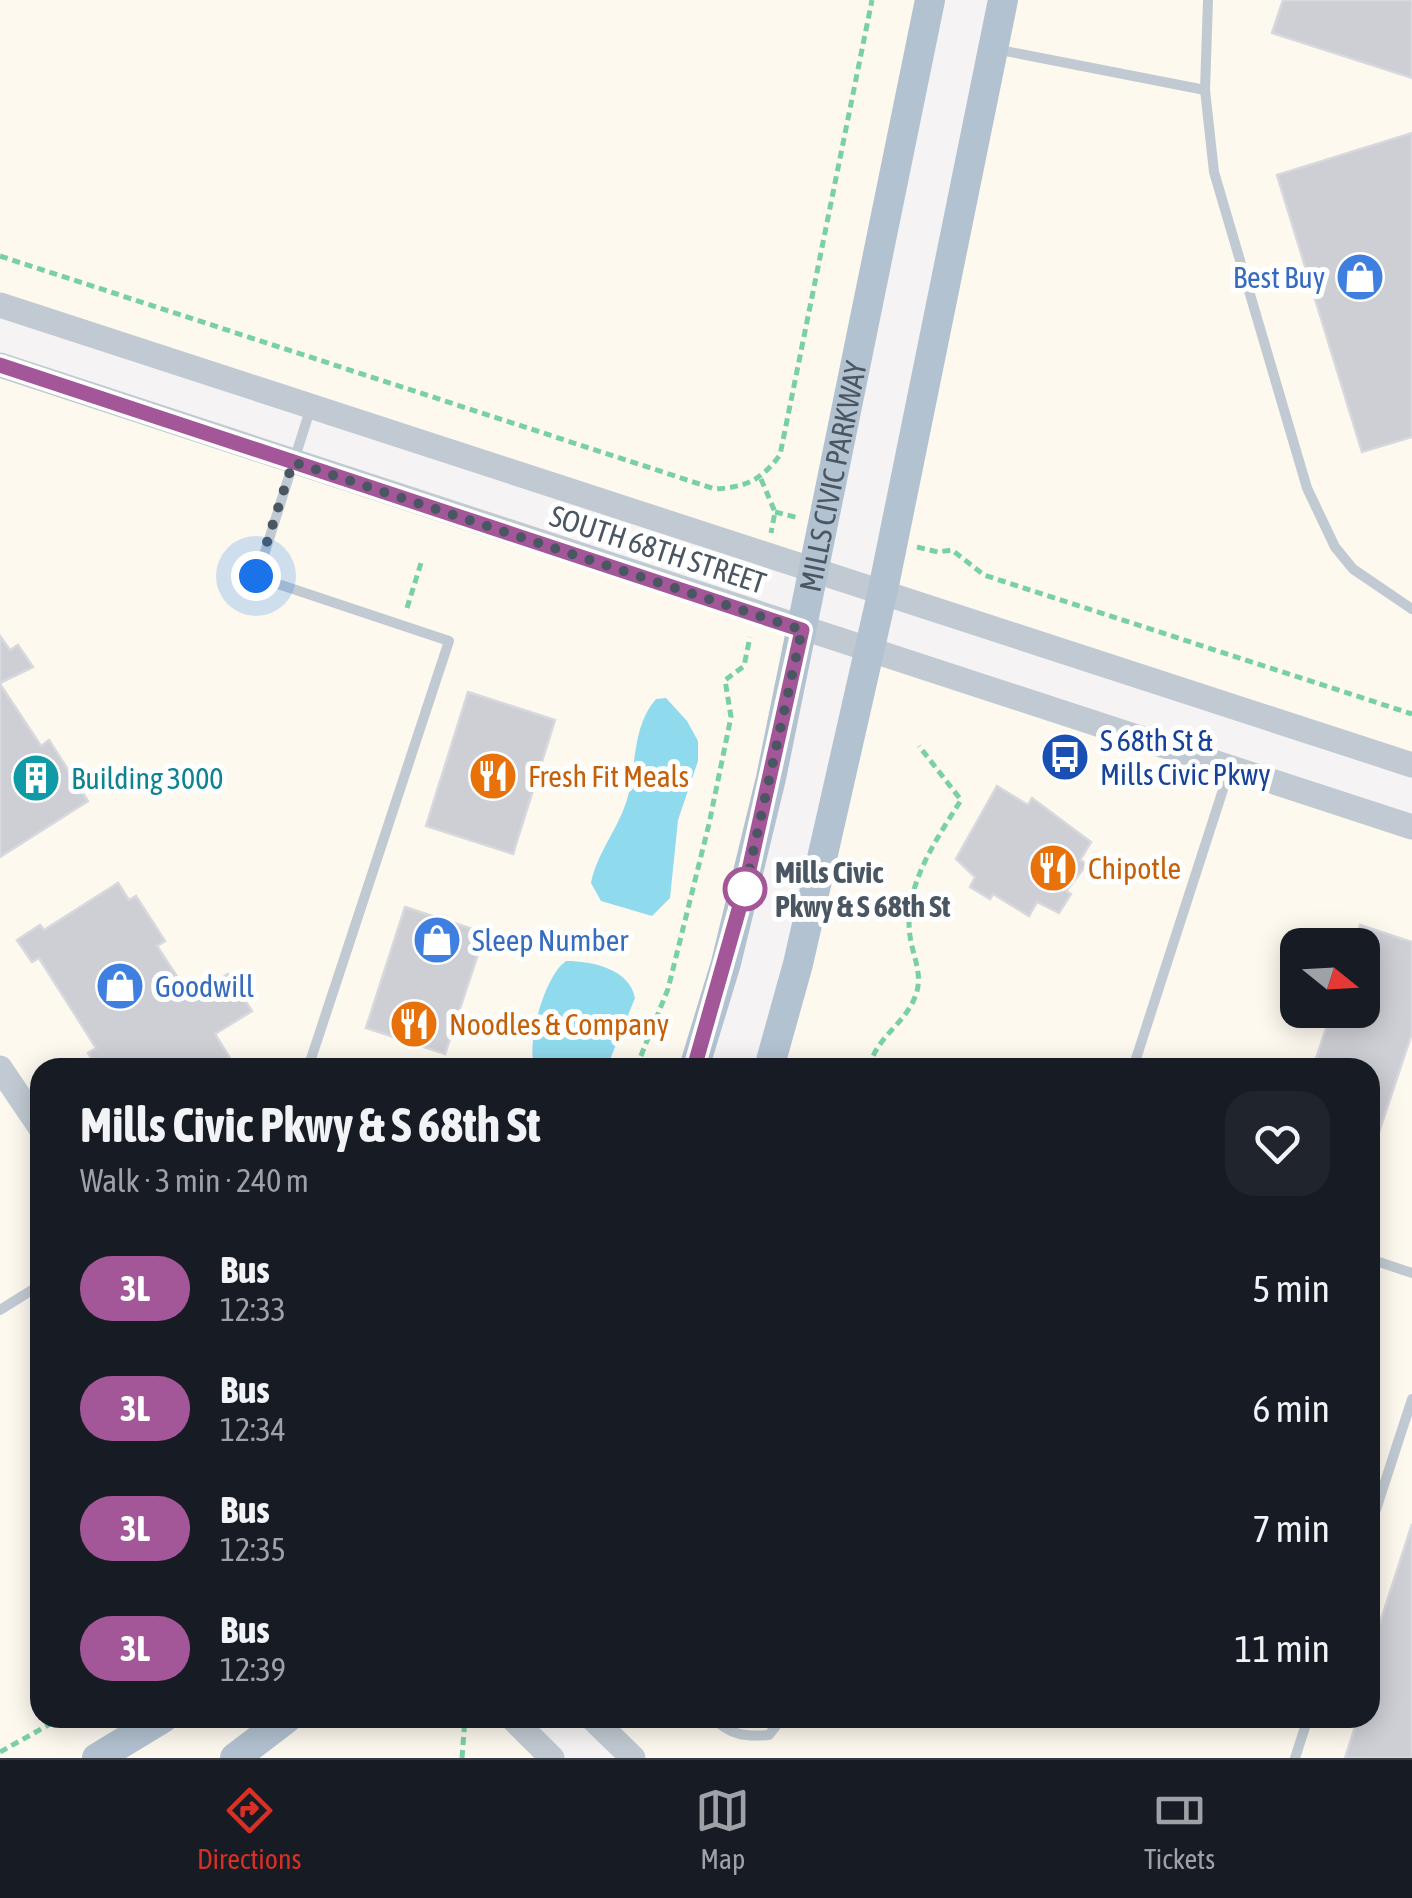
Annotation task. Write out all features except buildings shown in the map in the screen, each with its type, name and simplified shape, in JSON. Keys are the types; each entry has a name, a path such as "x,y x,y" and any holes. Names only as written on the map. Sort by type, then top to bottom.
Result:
{"main road":[{"name":"MILLS CIVIC PARKWAY","path":"697,1058 745,888 802,630 930,0"},
{"path":"772,1058 798,964 883,590 1003,0"},
{"path":"97,1758 146,1728"},
{"path":"235,1758 274,1728"}],"street":[{"name":"SOUTH 68TH STREET","path":"0,305 1412,765"},
{"name":"SOUTH 68TH STREET","path":"0,365 1412,827"},
{"path":"0,1068 30,1112"},
{"path":"522,1728 552,1758"},
{"path":"602,1728 633,1758"}],"lane":[{"path":"1208,0 1205,90 1214,172 1307,488 1335,547 1354,570 1412,610"},
{"path":"994,49 1205,90"},
{"path":"311,406 256,576 449,641 311,1058"},
{"path":"1136,1058 1230,768"},
{"path":"1380,1262 1412,1273"},
{"path":"0,1310 30,1291"},
{"path":"1380,1498 1412,1400"},
{"path":"725,1728 732,1734 769,1735 774,1728"},
{"path":"1295,1758 1305,1728"}],"path":[{"path":"0,256 716,489 761,480 780,455 872,0"},
{"path":"761,480 776,512 824,524"},
{"path":"893,541 938,552 952,550 984,575 1412,714"},
{"path":"401,625 421,564"},
{"path":"640,1058 668,989 709,824 730,717 724,680 744,666"},
{"path":"873,1058 883,1036 914,999 920,979 910,936 910,908 921,871 961,800 919,746"},
{"path":"0,1752 43,1728"},
{"path":"462,1758 464,1728"}],"shaded area":[{"path":"0,0 930,0 815,571 0,305"},
{"path":"1003,0 1412,0 1412,765 883,590"},
{"path":"0,365 802,631 696,1058 30,1058 30,1728 528,1728 558,1758 0,1758"},
{"path":"869,651 1412,827 1412,1758 633,1758 602,1728 1380,1728 1380,1058 771,1058"}],"water":[{"path":"666,698 687,721 698,741 698,761 678,820 670,898 652,916 601,901 591,883 628,796 643,721 656,699"},
{"path":"566,961 587,963 618,974 631,988 635,998 611,1058 533,1058 539,1011 558,969"}],"bus line":[{"name":"3L","path":"0,365 802,630 745,888 697,1058"}],"place":[{"name":"Best Buy","path":"1360,277"},
{"name":"S 68th St & Mills Civic Pkwy","path":"1065,757"},
{"name":"Fresh Fit Meals","path":"493,776"},
{"name":"Building 3000","path":"36,778"},
{"name":"Chipotle","path":"1053,868"},
{"name":"Mills Civic Pkwy & S 68th St","path":"745,889"},
{"name":"Sleep Number","path":"437,940"},
{"name":"Goodwill","path":"120,986"},
{"name":"Noodles & Company","path":"414,1024"}],"route":[{"path":"256,576 293,462 802,630 745,889"}]}
